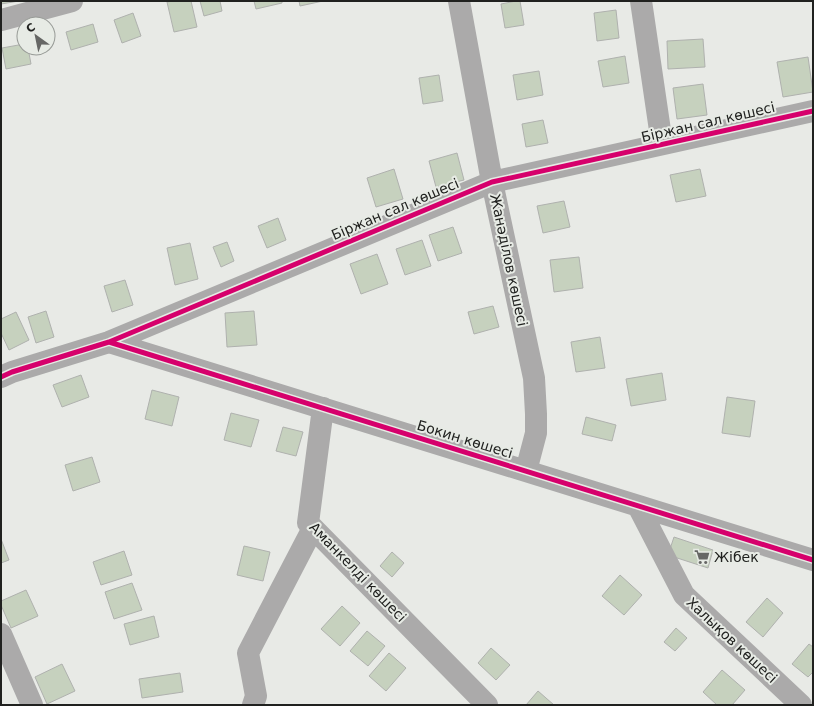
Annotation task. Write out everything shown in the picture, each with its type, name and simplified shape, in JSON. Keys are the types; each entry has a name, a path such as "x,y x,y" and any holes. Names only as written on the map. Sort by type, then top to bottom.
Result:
{"street":[{"name":"Жанәділов көшесі","path":"459,1 492,182 534,378 536,433 526,471"},
{"path":"641,1 662,144"},
{"path":"1,20 59,3"},
{"name":"Біржан сал көшесі","path":"1,377 12,372 109,342 492,182 813,111"},
{"name":"Бокин көшесі","path":"109,342 813,560"},
{"name":"Аманкелді көшесі","path":"323,408 308,523 487,705"},
{"name":"Халықов көшесі","path":"638,506 684,595 801,705"},
{"path":"253,705 256,696 248,653 313,528"},
{"path":"1,634 32,705"}],"building":[{"path":"1,1 19,1 1,4"},
{"path":"191,1 197,27 174,32 167,2"},
{"path":"200,1 220,1 222,11 204,16"},
{"path":"254,1 282,1 282,3 256,9"},
{"path":"299,1 323,1 300,6"},
{"path":"520,1 524,25 505,28 501,4"},
{"path":"616,10 619,38 597,41 594,13"},
{"path":"133,13 141,36 122,43 114,20"},
{"path":"93,24 98,42 71,50 66,32"},
{"path":"703,39 705,67 668,69 667,41"},
{"path":"16,45 16,56 30,56 31,64 6,69 2,48"},
{"path":"625,56 629,83 603,87 598,61"},
{"path":"808,57 813,92 783,97 777,62"},
{"path":"539,71 543,95 517,100 513,75"},
{"path":"439,75 443,101 423,104 419,78"},
{"path":"703,84 707,115 677,119 673,88"},
{"path":"543,120 548,143 526,147 522,124"},
{"path":"457,153 464,180 436,187 429,161"},
{"path":"394,169 403,199 376,207 367,178"},
{"path":"700,169 706,196 676,202 670,175"},
{"path":"564,201 570,227 543,233 537,206"},
{"path":"278,218 286,240 267,248 258,226"},
{"path":"453,227 462,253 438,261 429,235"},
{"path":"422,240 431,266 405,275 396,249"},
{"path":"227,242 234,261 221,267 213,247"},
{"path":"190,243 198,279 175,285 167,248"},
{"path":"377,254 388,284 361,294 350,264"},
{"path":"579,257 583,288 554,292 550,260"},
{"path":"125,280 133,305 112,312 104,286"},
{"path":"493,306 499,327 474,334 468,312"},
{"path":"46,311 54,337 36,343 28,317"},
{"path":"254,311 257,345 227,347 225,313"},
{"path":"16,312 29,340 9,350 1,333 1,319"},
{"path":"600,337 605,368 576,372 571,342"},
{"path":"662,373 666,400 631,406 626,379"},
{"path":"81,375 89,397 62,407 53,385"},
{"path":"152,390 179,397 172,426 145,419"},
{"path":"727,397 755,401 750,437 722,433"},
{"path":"231,413 259,420 251,447 224,440"},
{"path":"586,417 616,425 612,441 582,434"},
{"path":"283,427 303,432 296,456 276,451"},
{"path":"92,457 100,482 73,491 65,465"},
{"path":"674,537 713,550 708,568 668,555"},
{"path":"1,539 9,560 1,563"},
{"path":"244,546 270,552 263,581 237,575"},
{"path":"124,551 132,575 101,585 93,562"},
{"path":"392,552 404,563 392,577 380,566"},
{"path":"620,575 642,595 624,615 602,596"},
{"path":"132,583 142,610 114,619 105,592"},
{"path":"26,590 38,616 11,628 1,605 1,601"},
{"path":"767,598 783,613 763,637 746,622"},
{"path":"342,606 360,623 340,646 321,629"},
{"path":"154,616 159,637 130,645 124,624"},
{"path":"676,628 687,638 675,651 664,642"},
{"path":"367,631 385,646 368,666 350,651"},
{"path":"809,644 813,647 813,672 808,677 792,664"},
{"path":"491,648 510,665 496,680 478,663"},
{"path":"389,653 406,668 386,691 369,676"},
{"path":"62,664 75,691 47,704 35,677"},
{"path":"722,670 745,690 732,705 717,705 703,692"},
{"path":"180,673 183,692 142,698 139,679"},
{"path":"538,691 554,705 526,705"}],"cycle path":[{"path":"1,377 12,372 109,342 492,182 813,111"},
{"path":"109,342 813,560"}],"place":[{"name":"Жібек","path":"702,557"}]}
